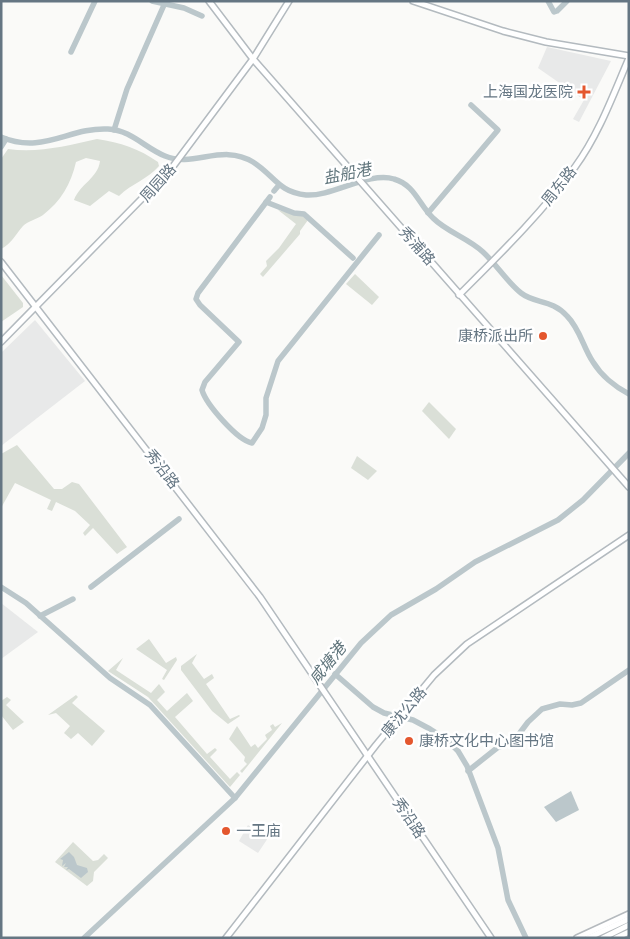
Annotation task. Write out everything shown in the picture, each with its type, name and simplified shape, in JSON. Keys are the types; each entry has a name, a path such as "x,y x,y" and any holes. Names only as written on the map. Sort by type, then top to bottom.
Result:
{"main road":[{"name":"秀浦路","path":"210,1 253,59 629,487"},
{"name":"周园路","path":"1,342 172,169 253,59 289,1"},
{"path":"413,1 502,31 546,42 629,57"},
{"name":"周东路","path":"460,294 498,255 575,167 599,128 629,57"},
{"name":"秀沿路","path":"1,262 230,557 328,697 491,938"},
{"name":"康沈公路","path":"226,938 367,756 434,675 467,644 629,535"},
{"path":"577,938 629,914"},
{"path":"603,938 629,918"},
{"path":"588,938 621,926 629,926"},
{"path":"616,938 629,932"}],"shaded area":[{"name":"上海国龙医院","path":"547,47 611,61 579,122 573,119 584,100 538,68"},
{"path":"97,139 122,144 136,150 151,157 158,162 159,166 119,196 109,191 90,206 74,200 96,172 100,161 86,158 76,162 68,185 55,204 43,215 25,224 11,242 1,249 1,159 8,149 41,149"},
{"path":"278,210 303,216 308,220 300,234 263,277 260,274 267,266 266,261 279,248 296,224"},
{"path":"355,274 379,297 372,305 346,284"},
{"path":"1,275 23,303 23,307 1,322"},
{"path":"35,320 85,381 1,446 1,353"},
{"path":"429,402 456,429 449,439 422,411"},
{"path":"17,445 54,489 62,489 72,482 79,484 127,547 117,554 93,528 85,536 83,533 90,525 75,511 56,502 52,511 47,509 51,500 15,483 1,508 1,454"},
{"path":"357,456 377,471 368,480 351,468"},
{"path":"1,603 38,632 1,659"},
{"path":"149,639 166,663 176,657 177,660 164,680 162,679 167,670 136,649"},
{"path":"197,654 192,663 204,679 212,674 214,678 206,684 230,719 240,716 228,724 212,711 181,670 181,666"},
{"path":"123,658 116,670 151,693 159,684 165,692 157,700 167,711 187,693 193,701 175,717 207,754 215,748 217,750 210,757 230,779 237,772 240,775 230,787 148,697 108,671"},
{"path":"76,695 78,697 72,703 105,731 92,746 78,733 71,739 64,733 70,726 56,713 48,715"},
{"path":"7,697 11,700 6,705 24,722 13,730 1,715 1,701"},
{"path":"282,723 242,773 240,771 247,764 244,761 245,757 229,739 237,726 251,747 255,744 258,748 267,739 265,735 272,730 270,726 273,724 275,727"},
{"path":"571,791 579,810 556,822 544,807"},
{"path":"248,825 268,838 258,853 239,841"},
{"path":"73,842 93,861 98,860 104,854 108,858 94,872 93,881 87,886 55,862"},
{"path":"69,852 74,857 77,865 87,868 88,872 81,878 69,869 66,870 68,867 64,867 66,863 62,866 63,860 60,859"}],"waterway":[{"path":"71,52 95,1"},
{"path":"152,1 184,8 202,16"},
{"path":"548,1 554,12 567,1"},
{"path":"114,130 127,89 164,5"},
{"path":"428,213 498,130 471,105"},
{"name":"盐船港","path":"1,137 16,142 30,143 43,142 94,130 116,130 131,136 158,153 176,159 219,155 242,157 260,167 282,187 306,195 316,195 373,178 384,177 394,179 407,186 428,213 439,223 483,252 521,293 532,299 550,304 561,311 575,327 600,372 629,394"},
{"path":"1,147 6,139"},
{"path":"274,191 279,185"},
{"path":"270,197 198,293 196,299 239,342 205,382 202,390 209,404 223,421 238,435 252,443 262,428 266,415 266,398 278,361 379,235"},
{"path":"266,202 294,213 304,214 353,258"},
{"name":"咸塘港","path":"84,938 235,798 361,643 391,615 436,589 475,562 558,520 583,500 629,453"},
{"path":"91,587 179,519"},
{"path":"1,587 26,603 110,678 150,705 235,798"},
{"path":"40,616 73,599"},
{"path":"468,771 497,748 513,742 528,722 542,709 560,704 572,705 581,703 629,670"},
{"path":"335,674 373,707 384,713 413,720 446,739 458,751 467,766 498,848 508,900 526,938"}],"place":[{"name":"上海国龙医院","path":"584,92"},
{"name":"康桥派出所","path":"543,336"},
{"name":"康桥文化中心图书馆","path":"409,741"},
{"name":"一王庙","path":"226,831"}]}
